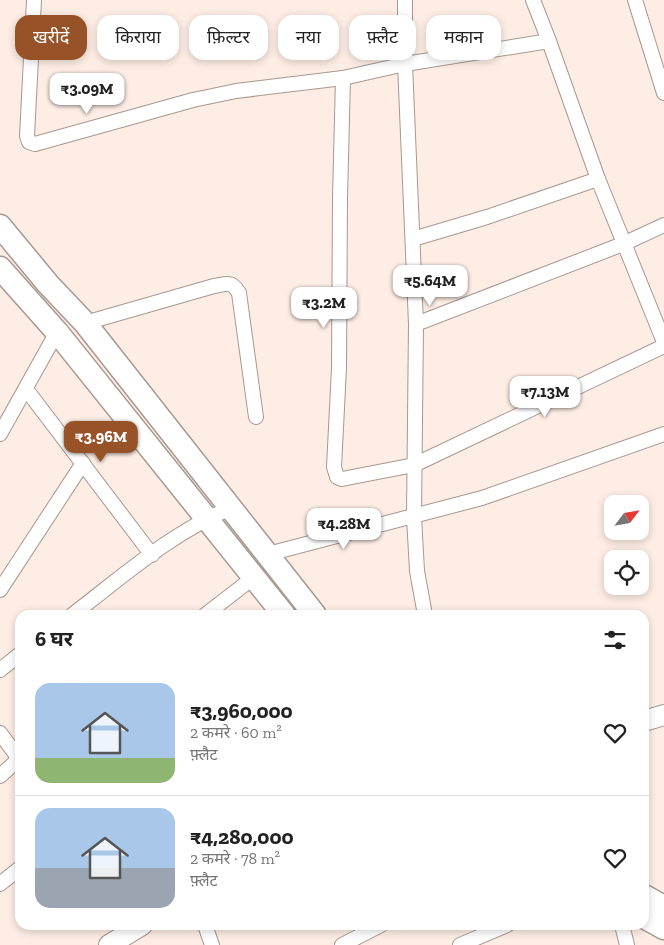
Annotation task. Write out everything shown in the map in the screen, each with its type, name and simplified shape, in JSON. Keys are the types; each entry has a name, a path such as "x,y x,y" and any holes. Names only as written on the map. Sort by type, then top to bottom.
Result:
{"main road":[{"path":"0,226 48,284 84,323 311,610"},
{"path":"0,269 58,332 280,610"},
{"path":"649,899 664,907"},
{"path":"649,920 664,928"}],"street":[{"path":"34,0 27,136 29,142 35,144 193,100 236,91 343,78 404,64 549,41"},
{"path":"405,0 404,64 414,239 416,324 414,517 417,570 424,610"},
{"path":"343,78 338,368 334,467 337,477 342,479 414,465 664,344 598,179 533,0"},
{"path":"635,0 664,93"},
{"path":"414,239 487,217 598,179"},
{"path":"416,324 624,244 664,225"},
{"path":"84,323 214,286 229,283 235,286 239,293 256,418"},
{"path":"0,434 58,332"},
{"path":"26,389 152,554"},
{"path":"268,554 482,498 664,434"},
{"path":"0,590 83,463"},
{"path":"79,610 152,554 206,518 231,508"},
{"path":"211,610 253,578"},
{"path":"0,670 15,658"},
{"path":"649,720 664,715"},
{"path":"0,733 15,752"},
{"path":"0,776 15,763"},
{"path":"0,884 15,872"},
{"path":"109,945 134,930"},
{"path":"207,930 212,945"},
{"path":"342,945 371,930"},
{"path":"460,945 495,930"},
{"path":"623,930 627,945"}]}
